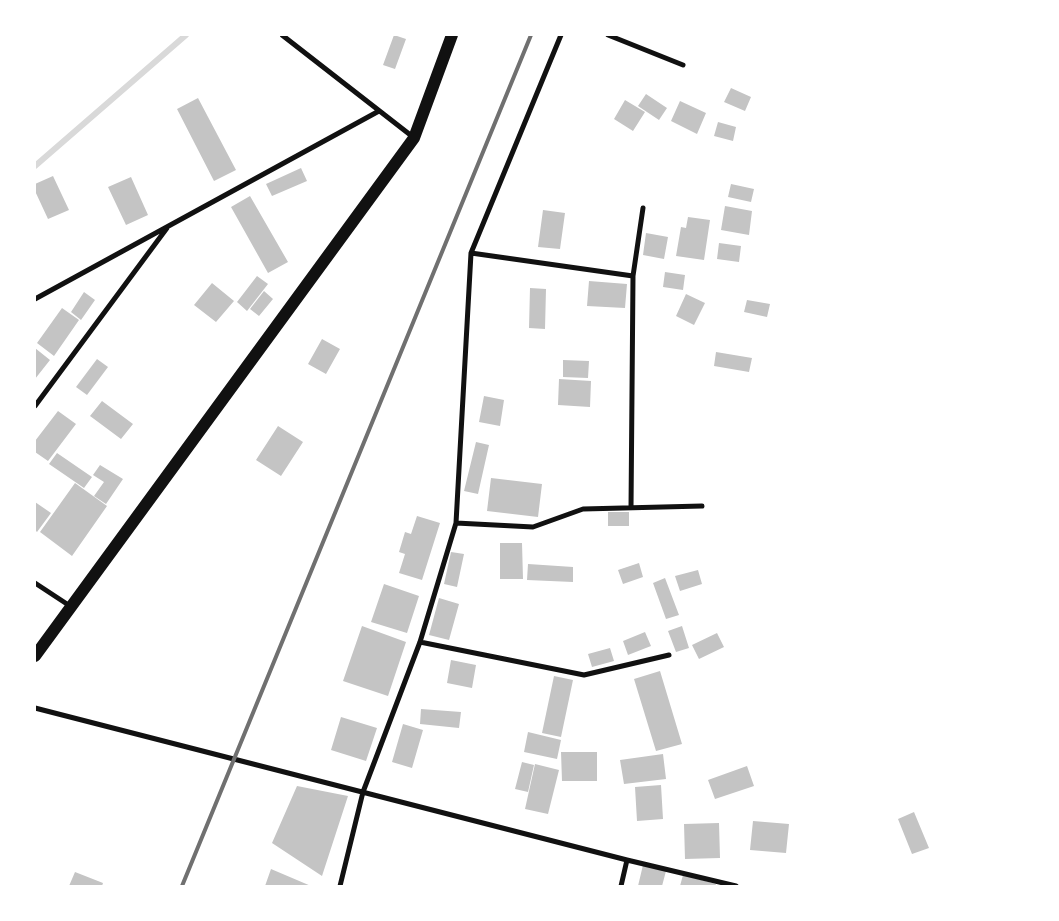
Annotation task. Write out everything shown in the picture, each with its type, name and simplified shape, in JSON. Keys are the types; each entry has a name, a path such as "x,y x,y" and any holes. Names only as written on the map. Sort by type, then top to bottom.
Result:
{"main road":[{"path":"35,656 414,138 452,35"}],"street":[{"path":"282,35 414,138"},
{"path":"340,886 364,792 420,642 456,523 471,253 562,35"},
{"path":"608,35 683,65"},
{"path":"35,299 379,111"},
{"path":"632,508 633,276 643,208"},
{"path":"35,406 168,226"},
{"path":"471,253 633,276"},
{"path":"456,523 533,527 582,509 702,506"},
{"path":"35,583 71,607"},
{"path":"420,642 584,675 669,655"},
{"path":"35,708 627,860 736,886"},
{"path":"621,886 627,860"}],"building":[{"path":"394,35 406,39 395,69 383,65"},
{"path":"731,88 751,97 745,111 724,102"},
{"path":"646,94 667,108 659,120 638,106"},
{"path":"198,98 236,170 214,181 177,109"},
{"path":"625,100 645,112 633,131 614,119"},
{"path":"680,101 706,113 697,134 671,121"},
{"path":"718,122 736,127 733,141 714,136"},
{"path":"301,168 307,181 272,196 266,184"},
{"path":"53,176 69,210 48,219 35,191 35,184"},
{"path":"131,177 148,215 126,225 108,187"},
{"path":"731,184 754,189 751,202 728,197"},
{"path":"250,196 288,262 268,273 231,207"},
{"path":"725,206 752,211 749,235 721,230"},
{"path":"543,210 565,213 560,249 538,247"},
{"path":"688,217 710,220 704,260 676,256 681,227 686,228"},
{"path":"646,233 668,237 664,259 643,255"},
{"path":"719,243 741,246 739,262 717,259"},
{"path":"665,272 685,275 683,290 663,287"},
{"path":"257,276 268,284 247,311 237,302"},
{"path":"589,281 627,284 625,308 587,306"},
{"path":"212,283 234,301 216,322 194,305"},
{"path":"530,288 546,289 545,329 529,328"},
{"path":"264,291 273,299 259,316 250,309"},
{"path":"84,292 95,300 81,320 71,312"},
{"path":"686,294 705,303 694,325 676,316"},
{"path":"747,300 770,304 767,317 744,312"},
{"path":"62,308 79,320 54,356 37,343"},
{"path":"322,339 340,349 326,374 308,364"},
{"path":"35,348 50,360 35,379"},
{"path":"716,352 752,358 749,372 714,366"},
{"path":"97,359 108,367 87,395 76,387"},
{"path":"563,360 589,361 588,378 563,377"},
{"path":"559,379 591,381 590,407 558,405"},
{"path":"484,396 504,400 500,426 479,422"},
{"path":"102,401 133,424 121,439 90,416"},
{"path":"58,411 76,424 48,461 35,452 35,441"},
{"path":"278,426 303,442 281,476 256,460"},
{"path":"476,442 489,445 478,494 464,491"},
{"path":"57,453 92,477 84,488 49,464"},
{"path":"100,465 123,479 106,504 94,496 104,482 93,475"},
{"path":"491,478 542,484 538,517 487,511"},
{"path":"75,483 107,506 72,556 40,532"},
{"path":"35,502 51,513 37,532 35,530"},
{"path":"608,512 629,512 629,526 608,526"},
{"path":"417,516 440,523 422,580 399,573 405,554 399,552 405,532 411,534"},
{"path":"500,543 522,543 523,579 500,579"},
{"path":"451,552 464,554 457,587 444,584"},
{"path":"639,563 643,577 623,584 618,570"},
{"path":"528,564 573,567 573,582 527,580"},
{"path":"698,570 702,584 680,591 675,576"},
{"path":"665,578 679,615 666,619 653,583"},
{"path":"384,584 419,596 407,633 371,622"},
{"path":"439,598 459,604 449,640 429,635"},
{"path":"362,626 406,642 388,696 343,681"},
{"path":"682,626 689,648 676,652 668,631"},
{"path":"645,632 651,646 628,655 623,641"},
{"path":"717,633 724,647 699,659 692,645"},
{"path":"610,648 614,661 592,667 588,654"},
{"path":"451,660 476,665 472,688 447,683"},
{"path":"660,671 682,744 656,751 634,679"},
{"path":"554,676 573,680 561,737 542,733"},
{"path":"421,709 461,712 459,728 420,724"},
{"path":"341,717 377,728 366,761 331,750"},
{"path":"403,724 423,730 412,768 392,762"},
{"path":"528,732 561,740 557,759 524,752"},
{"path":"561,752 597,752 597,781 562,781"},
{"path":"663,754 666,779 624,784 620,760"},
{"path":"522,762 534,765 528,792 515,789"},
{"path":"535,764 559,770 548,814 525,809"},
{"path":"747,766 754,786 715,799 708,780"},
{"path":"661,785 663,819 637,821 635,787"},
{"path":"297,786 348,796 322,876 272,843"},
{"path":"914,812 929,848 912,854 898,819"},
{"path":"753,821 789,824 786,853 750,850"},
{"path":"719,823 720,858 685,859 684,824"},
{"path":"643,865 666,871 662,886 638,886"},
{"path":"271,869 311,886 265,886"},
{"path":"75,872 103,883 102,886 69,886"},
{"path":"683,875 716,884 715,886 680,886"}],"waterway":[{"path":"35,166 186,35"}],"railway":[{"path":"182,886 531,35"}]}
